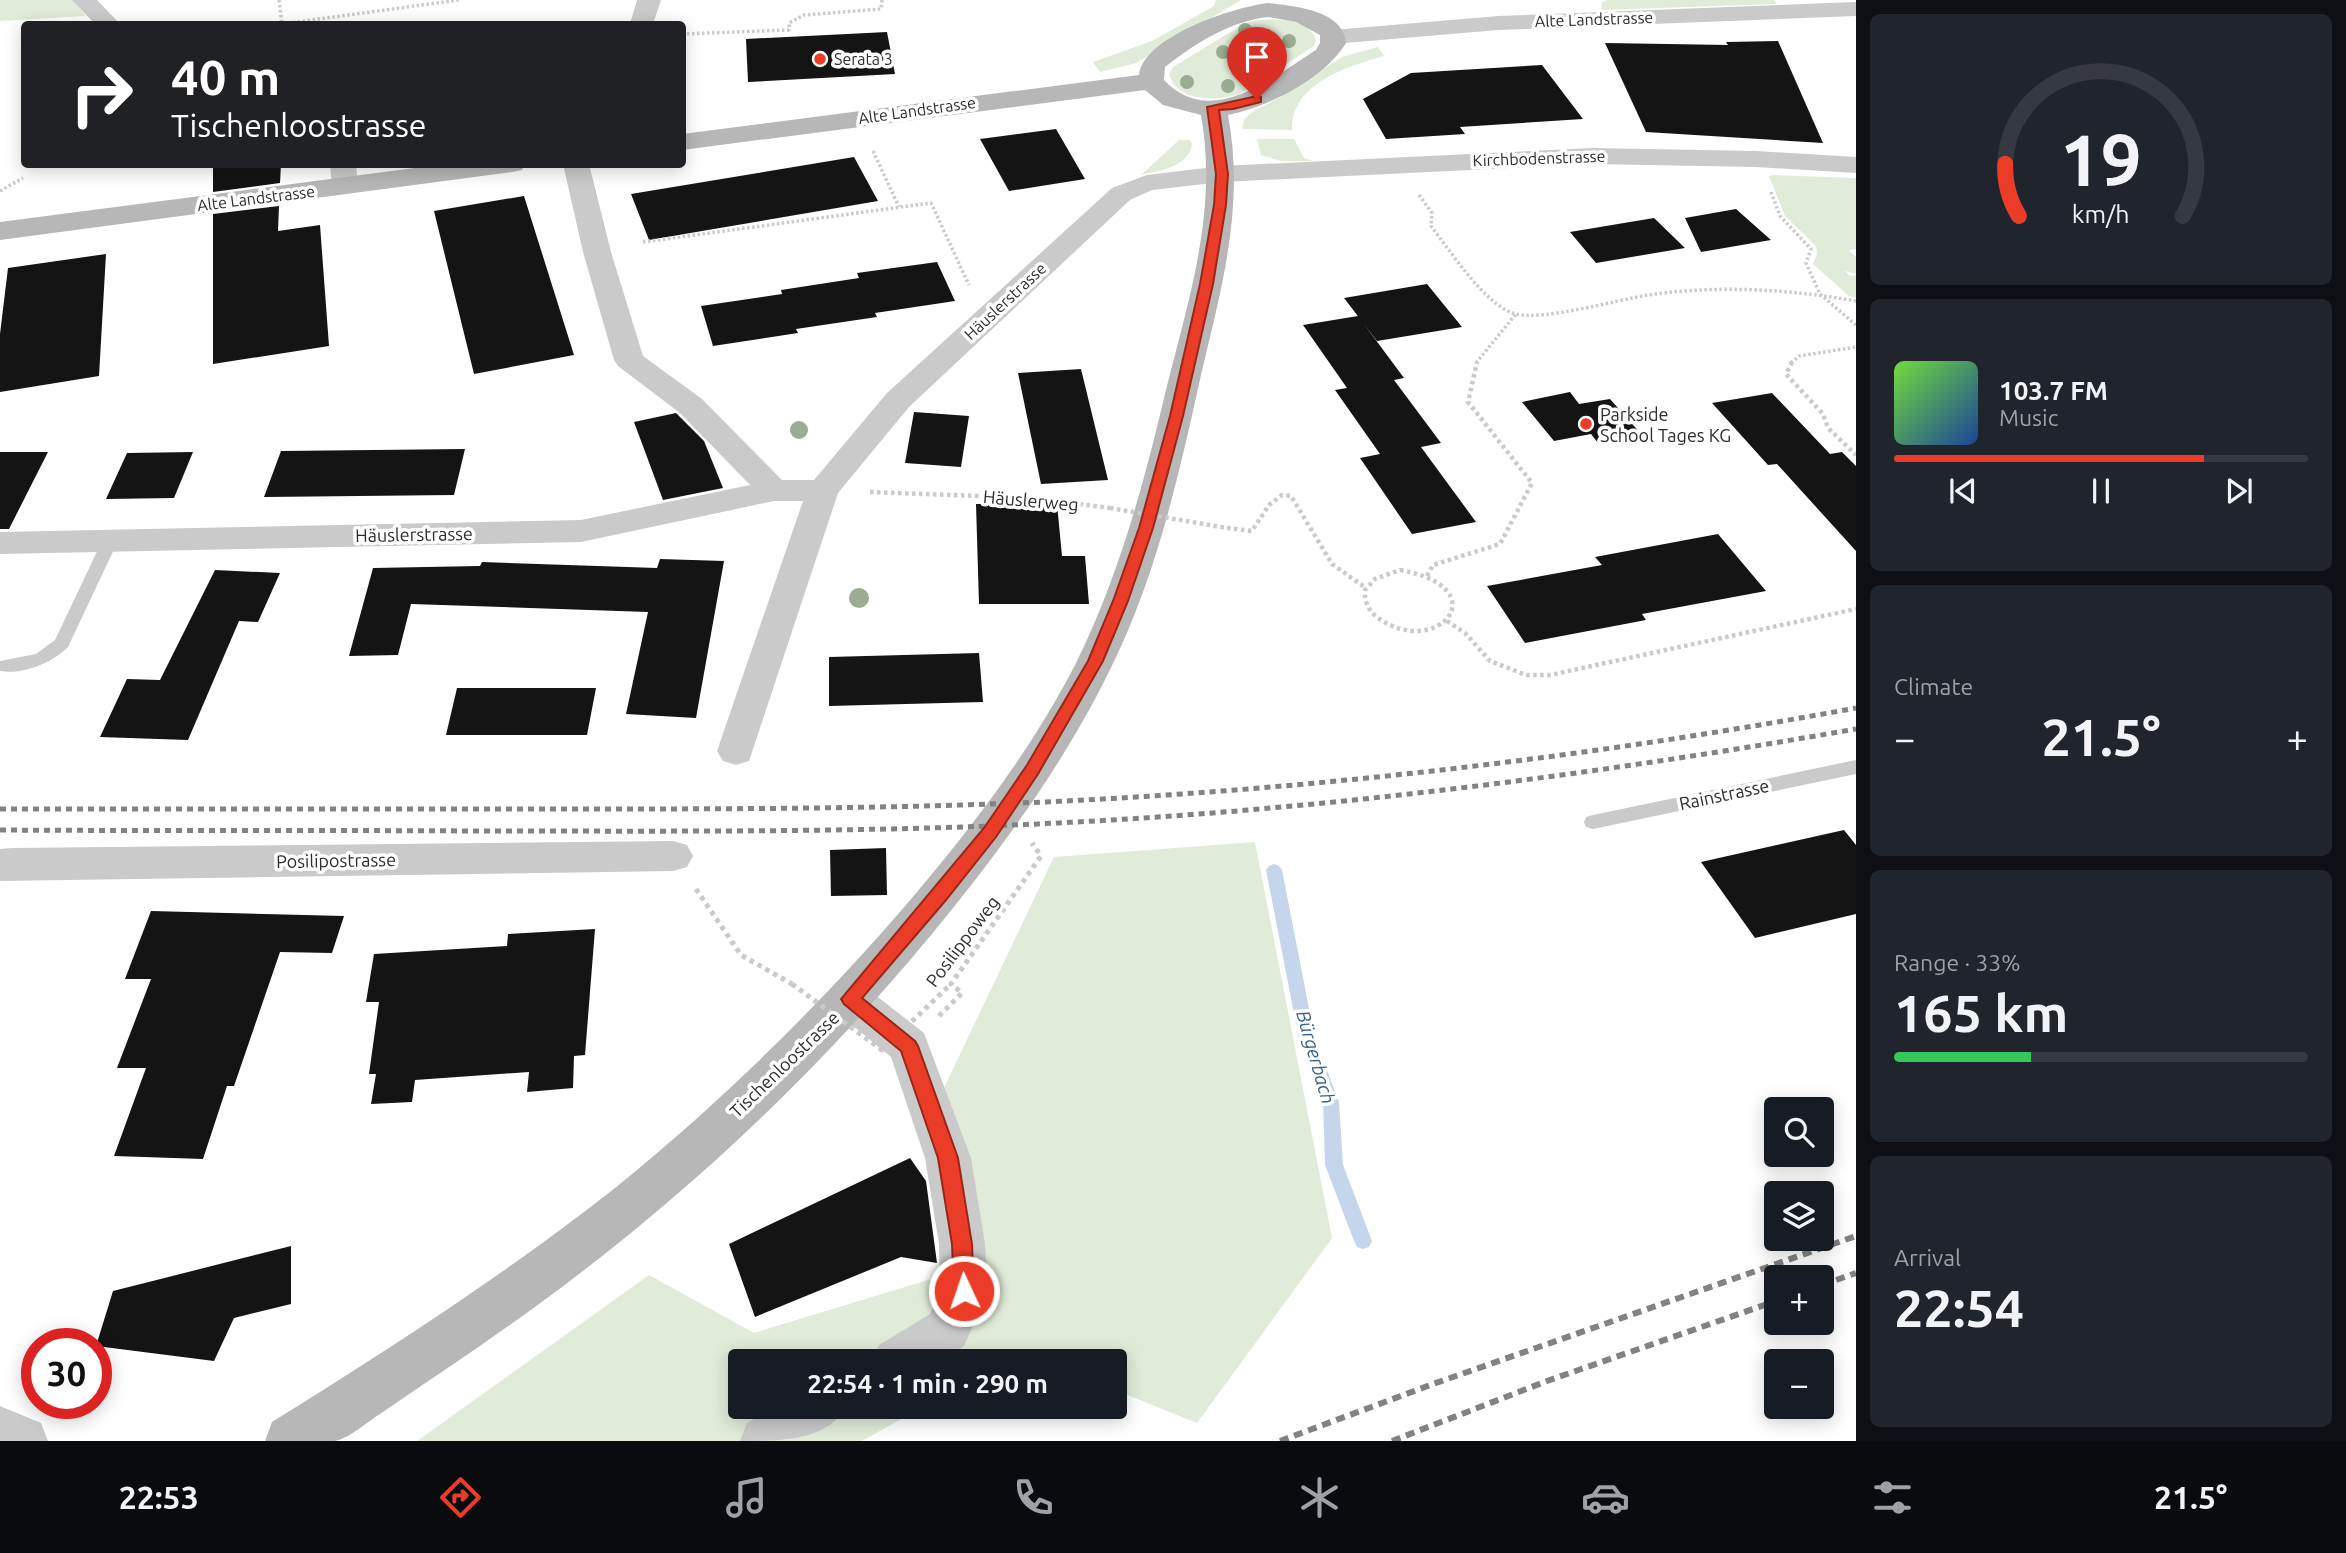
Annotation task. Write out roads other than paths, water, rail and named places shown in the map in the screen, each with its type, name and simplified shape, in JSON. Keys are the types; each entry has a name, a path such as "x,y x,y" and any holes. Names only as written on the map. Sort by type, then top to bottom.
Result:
{"main road":[{"path":"1252,6 1285,6 1329,29 1333,37 1333,47 1326,55 1257,99 1233,106 1189,105 1170,99 1151,81 1153,64 1218,22 1252,6"},
{"name":"Alte Landstrasse","path":"686,141 1151,81"},
{"name":"Tischenloostrasse","path":"291,1441 425,1355 567,1254 674,1168 764,1086 850,999 940,895 990,832 1033,770 1095,661 1121,601 1146,528 1177,416 1220,205 1222,174 1213,107"},
{"name":"Alte Landstrasse","path":"0,231 344,175 451,168"}],"street":[{"path":"84,0 105,21"},
{"name":"Alte Landstrasse","path":"1333,37 1498,23 1856,9"},
{"name":"Kirchbodenstrasse","path":"1222,174 1542,157 1658,156 1856,165"},
{"path":"577,168 597,252 629,360 691,406 774,491"},
{"name":"Häuslerstrasse","path":"736,751 823,490 898,400 1121,194 1147,183 1222,174"},
{"name":"Häuslerstrasse","path":"0,543 581,531 774,491 823,490"},
{"name":"Posilipostrasse","path":"0,865 673,856"},
{"path":"850,999 909,1046 948,1158 962,1244 964,1291 947,1331 917,1349"},
{"path":"765,1441 801,1419"},
{"path":"0,1431 23,1441"}],"lane":[{"path":"4,666 36,662 57,649 110,541"},
{"name":"Rainstrasse","path":"1593,822 1856,767"}],"waterway":[{"name":"Bürgerbach","path":"1274,870 1307,1039 1331,1102 1334,1165 1363,1241"}],"railway":[{"path":"0,809 758,809 1085,800 1279,786 1472,766 1664,740 1856,708"},
{"path":"0,830 777,831 1076,822 1272,808 1468,787 1662,761 1856,729"},
{"path":"1280,1441 1433,1384 1856,1236"},
{"path":"1834,1281 1856,1273"},
{"path":"1392,1441 1547,1381 1764,1305"}],"place":[{"name":"Serata 3","path":"820,59"},
{"name":"Parkside School Tages KG","path":"1586,424"}]}
